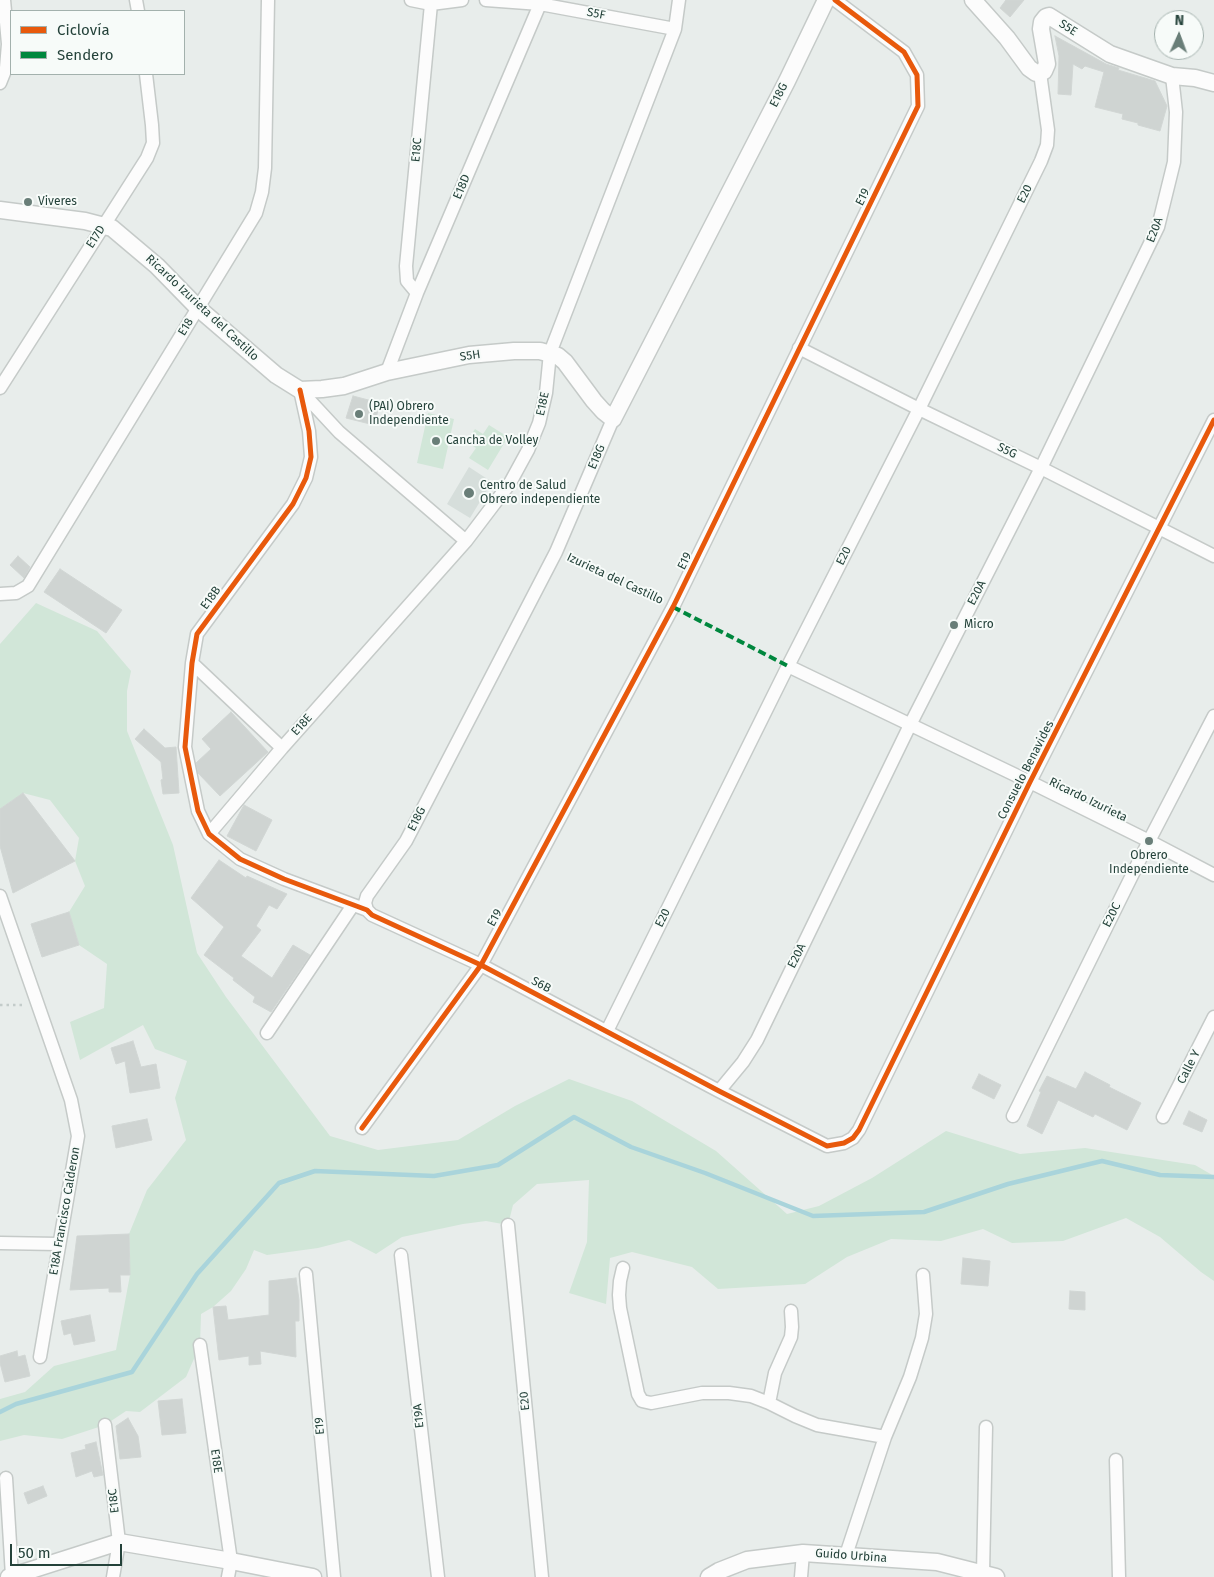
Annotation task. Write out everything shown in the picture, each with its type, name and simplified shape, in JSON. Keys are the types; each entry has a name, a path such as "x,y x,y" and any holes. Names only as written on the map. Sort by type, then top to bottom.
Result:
{"street":[{"path":"0,83 6,68 8,44 4,0"},
{"name":"E18","path":"0,594 16,593 28,586 256,213 262,192 265,168 268,0"},
{"path":"411,0 431,4 462,0"},
{"name":"S5F","path":"486,0 540,4 675,30"},
{"name":"E18E","path":"210,834 282,748 466,541 510,483 528,450 542,412 550,353 675,30 680,0"},
{"name":"E18G","path":"367,910 365,903 367,896 406,841 556,552 613,419 787,81 826,0"},
{"name":"E19","path":"362,1128 481,964 673,607 918,106 916,75 904,52 835,0"},
{"path":"973,0 1007,38 1029,68 1036,73 1040,73"},
{"name":"E18C","path":"417,293 407,281 406,266 431,4"},
{"name":"E18D","path":"387,372 417,293 540,4"},
{"name":"S5E","path":"1040,73 1044,71 1047,64 1041,29 1042,22 1044,18 1049,16 1110,54 1172,76 1195,78 1214,83"},
{"name":"E20","path":"607,1031 1042,161 1047,145 1048,130 1040,73"},
{"name":"E17D","path":"0,388 148,158 153,143 146,75"},
{"name":"E20A","path":"719,1091 743,1062 757,1040 910,725 1041,468 1158,227 1174,162 1176,112 1172,76"},
{"name":"Ricardo Izurieta del Castillo","path":"0,210 104,225 112,228 157,266 198,308 276,375 300,390 339,432 466,541"},
{"name":"S5G","path":"799,348 1214,556"},
{"name":"S5H","path":"300,390 344,386 387,372 469,355 514,351 550,353"},
{"path":"550,353 566,362 594,401 613,419"},
{"name":"E18B","path":"210,834 198,811 185,746 192,664 198,634 293,504 306,478 311,457 309,431 300,390"},
{"name":"Consuelo Benavides","path":"859,1130 1030,782 1214,420"},
{"path":"192,664 282,748"},
{"name":"Ricardo Izurieta","path":"788,666 1030,782 1214,875"},
{"name":"E20C","path":"1013,1116 1149,841 1214,716"},
{"name":"S6B","path":"210,834 240,859 284,879 367,910 372,915 481,964 719,1091 827,1146 844,1143 853,1138 859,1130"},
{"name":"E18A Francisco Calderon","path":"0,896 71,1100 78,1136 40,1357"},
{"path":"267,1033 354,905"},
{"name":"Calle Y","path":"1163,1117 1214,1017"},
{"name":"E20","path":"508,1225 542,1577"},
{"path":"0,1243 58,1244"},
{"name":"E19A","path":"401,1255 438,1577"},
{"path":"624,1268 620,1281 620,1308 638,1394 642,1401 651,1403 702,1393 729,1393 751,1396 817,1425 886,1437"},
{"name":"E19","path":"306,1274 334,1577"},
{"path":"846,1555 886,1437 910,1377 922,1338 926,1314 923,1275"},
{"path":"769,1403 774,1373 791,1337 791,1311"},
{"name":"E18E","path":"200,1345 230,1569"},
{"name":"E18C","path":"105,1425 119,1542 114,1577"},
{"path":"986,1427 989,1575"},
{"path":"1116,1460 1119,1577"},
{"path":"6,1478 10,1577 119,1542 230,1569 313,1577"},
{"path":"800,1577 802,1553"},
{"name":"Guido Urbina","path":"709,1577 718,1571 747,1560 802,1553 937,1562 989,1575"}],"path":[{"path":"0,1005 37,1005"}],"shaded area":[{"name":"Centro de Salud Obrero independiente","path":"469,467 492,482 470,518 447,504"}],"green space":[{"name":"Cancha de Volley","path":"428,413 454,419 443,469 417,463"},
{"name":"Cancha de Volley","path":"489,425 508,437 488,470 469,458 476,448 467,442 475,429 483,434"},
{"path":"36,603 97,631 131,671 127,691 127,731 173,845 197,953 226,997 330,1136 378,1150 458,1140 515,1106 569,1079 632,1101 716,1151 787,1214 819,1206 872,1178 946,1131 1020,1154 1085,1148 1195,1165 1214,1176 1214,1281 1160,1237 1126,1218 1063,1241 1012,1243 983,1229 941,1241 891,1239 847,1257 805,1284 718,1289 692,1267 632,1252 610,1258 606,1304 569,1293 587,1242 589,1180 537,1184 513,1205 508,1225 486,1221 402,1237 376,1254 349,1240 318,1248 267,1255 254,1250 246,1269 231,1291 213,1307 201,1314 200,1345 186,1377 140,1412 126,1411 105,1425 62,1439 24,1435 0,1441 0,1399 25,1392 54,1366 116,1350 130,1275 129,1234 147,1190 186,1140 175,1098 187,1061 155,1049 143,1025 80,1060 70,1022 104,1008 107,964 79,945 69,912 85,886 75,861 79,838 50,800 23,793 0,809 0,644"}],"building":[{"path":"1006,0 1024,0 1010,17 1000,8"},
{"path":"1055,36 1106,64 1119,68 1118,70 1155,81 1167,106 1160,131 1122,119 1123,114 1095,107 1104,72 1085,66 1082,69 1073,64 1071,95 1058,94 1059,56"},
{"path":"353,396 380,403 374,425 346,418"},
{"path":"18,556 30,567 24,578 10,565"},
{"path":"60,569 122,610 106,633 44,592"},
{"path":"231,712 268,752 220,796 198,773 196,763 211,749 202,739"},
{"path":"144,729 165,748 176,747 179,793 163,794 161,762 135,739"},
{"path":"23,793 75,861 13,893 0,846 0,809"},
{"path":"244,805 272,820 256,851 227,836"},
{"path":"219,860 246,878 247,876 287,894 277,909 269,905 256,926 261,930 241,956 272,978 293,945 310,955 271,1012 253,1002 255,997 204,955 224,927 191,898"},
{"path":"69,912 79,945 42,957 31,924"},
{"path":"133,1041 141,1067 156,1064 160,1088 130,1093 125,1061 116,1064 111,1048"},
{"path":"1085,1072 1141,1103 1127,1130 1095,1114 1093,1117 1058,1100 1042,1134 1027,1126 1041,1092 1039,1091 1047,1076 1076,1089"},
{"path":"979,1074 1001,1085 994,1099 972,1088"},
{"path":"1189,1111 1207,1120 1202,1132 1183,1124"},
{"path":"147,1119 152,1140 116,1148 112,1126"},
{"path":"129,1234 130,1275 120,1275 121,1292 109,1292 109,1288 70,1290 77,1236"},
{"path":"963,1258 990,1261 988,1286 961,1284"},
{"path":"296,1278 299,1321 295,1321 296,1357 260,1351 261,1364 249,1365 249,1356 219,1360 213,1307 226,1306 228,1320 269,1315 269,1281"},
{"path":"1070,1291 1085,1292 1085,1310 1069,1309"},
{"path":"90,1315 95,1341 74,1345 71,1333 64,1335 61,1321"},
{"path":"17,1351 18,1357 25,1355 30,1376 5,1382 0,1356"},
{"path":"182,1399 186,1433 162,1435 158,1401"},
{"path":"128,1418 138,1436 141,1457 120,1459 116,1426"},
{"path":"96,1442 103,1475 94,1477 92,1471 76,1477 71,1453 86,1449 85,1445"},
{"path":"43,1486 47,1496 28,1504 24,1493"}],"waterway":[{"path":"0,1412 16,1404 132,1372 197,1274 279,1183 315,1171 434,1176 498,1165 574,1117 631,1147 705,1173 813,1216 924,1212 1008,1184 1102,1161 1160,1175 1214,1177"}],"marked path":[{"path":"673,607 788,666"}],"cycle path":[{"path":"362,1128 481,965 673,607 918,106 917,75 904,52 835,0"},
{"path":"300,390 309,431 311,457 306,478 293,504 197,634 192,663 185,747 198,811 209,834 240,859 284,879 367,910 372,915 481,965 827,1146 844,1143 853,1138 859,1130 1030,782 1214,420"}],"place":[{"name":"Viveres","path":"28,202"},
{"name":"(PAI) Obrero Independiente","path":"359,414"},
{"name":"Cancha de Volley","path":"436,441"},
{"name":"Centro de Salud Obrero independiente","path":"469,493"},
{"name":"Micro","path":"954,625"},
{"name":"Obrero Independiente","path":"1149,841"}]}
